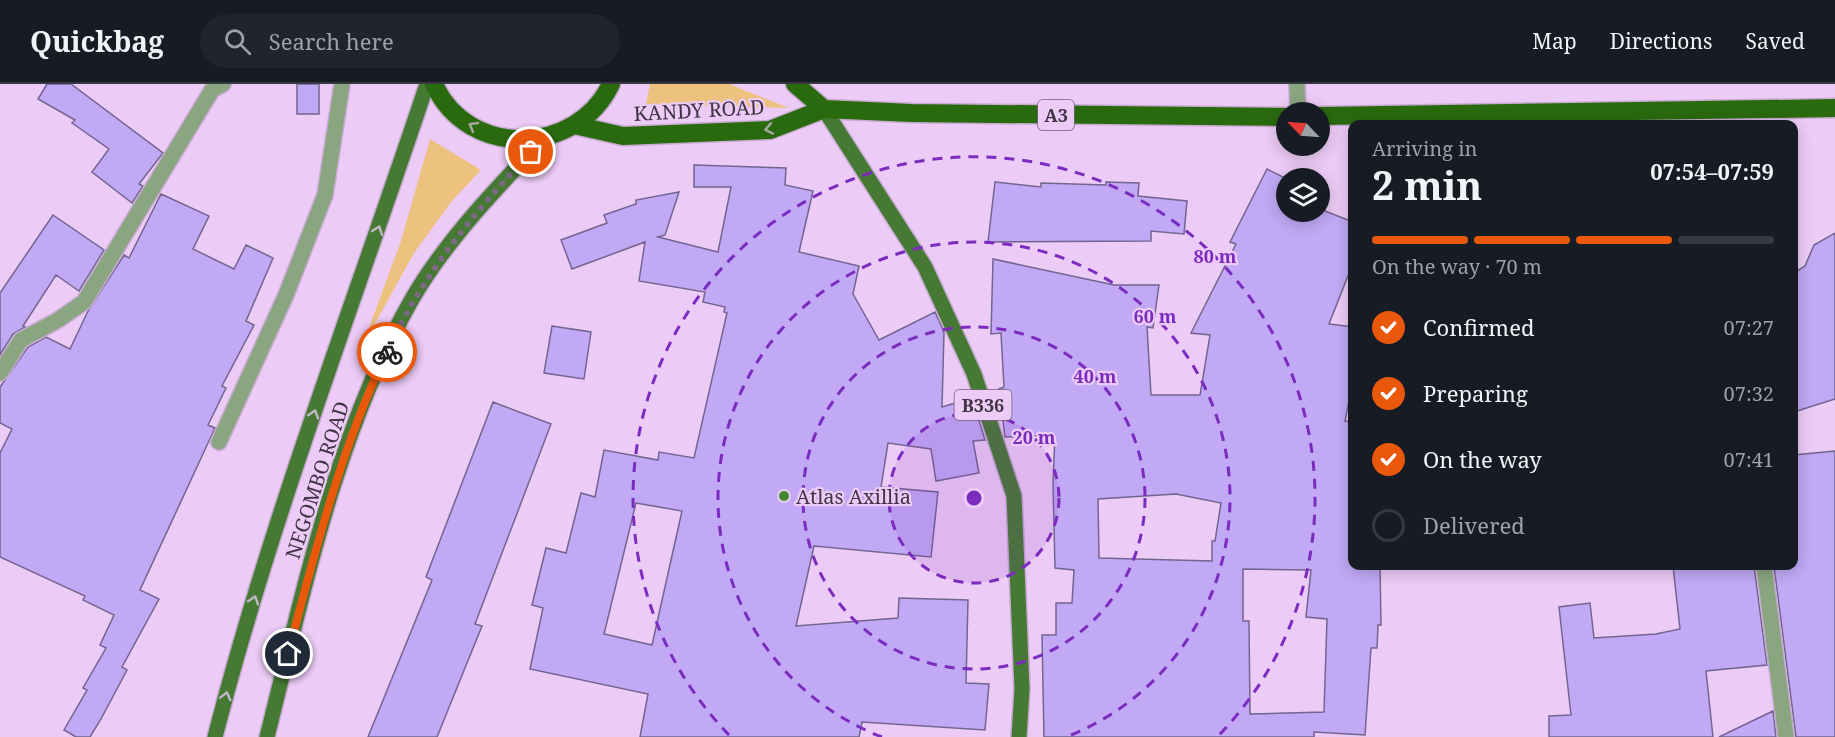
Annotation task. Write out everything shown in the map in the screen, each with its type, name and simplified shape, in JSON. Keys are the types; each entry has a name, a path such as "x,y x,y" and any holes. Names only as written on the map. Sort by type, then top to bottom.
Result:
{"highway":[{"path":"434,84 452,111 474,127 501,138 530,141 544,138 574,125 598,104 611,84"},
{"path":"795,84 824,109"},
{"path":"1330,116 1683,117 1835,108"},
{"name":"KANDY ROAD","path":"574,125 623,136 770,130 824,109 981,114 1276,117"}],"main road":[{"name":"NEGOMBO ROAD","path":"215,737 236,655 336,344 427,84"},
{"name":"B336","path":"824,109 925,267 974,374 1014,496 1022,689 1019,737"},
{"name":"NEGOMBO ROAD","path":"267,737 321,530 352,432 397,330 412,299 444,254 484,203 544,138"}],"street":[{"path":"0,373 21,340 58,320 84,302 212,90 224,84"},
{"path":"219,442 286,295 325,195 342,84"},
{"path":"1297,84 1298,102"},
{"path":"1765,570 1786,737"}],"shaded area":[{"path":"650,84 729,84 789,108 646,104"},
{"path":"430,139 481,170 452,201 414,253 362,347 401,241"}],"building":[{"path":"47,84 71,84 163,153 139,184 143,186 132,203 92,172 109,149 72,123 75,120 38,99"},
{"path":"297,84 319,84 319,114 297,114"},
{"path":"694,165 786,168 785,185 813,191 799,252 859,266 853,294 879,340 935,312 944,332 942,407 972,398 985,440 973,441 979,473 936,481 931,449 888,443 881,487 938,492 931,557 814,546 796,626 898,618 899,598 968,600 966,683 989,684 985,730 862,722 859,737 640,737 648,694 530,669 543,608 532,605 546,548 566,553 581,493 595,497 604,450 658,460 659,452 694,458 727,313 724,312 725,307 703,302 705,292 639,281 645,242 572,269 561,240 607,223 604,215 636,204 636,200 679,192 665,235 658,237 718,252 731,187 694,187","holes":["636,503 682,511 652,645 604,634"]},
{"path":"1267,169 1276,174 1276,222 1330,222 1330,213 1348,220 1348,276 1329,324 1348,326 1348,406 1345,421 1348,421 1348,570 1380,570 1381,625 1378,625 1377,648 1371,648 1365,735 1314,732 1314,737 1044,737 1042,635 1056,635 1056,603 1072,603 1074,570 1055,568 1053,483 1055,435 1005,437 999,389 1004,387 1001,333 991,334 993,259 1114,285 1159,285 1153,328 1147,327 1151,395 1200,395 1210,335 1191,333 1236,244 1230,242","holes":["1176,494 1221,503 1215,541 1212,541 1212,561 1099,558 1098,499","1243,569 1311,570 1306,617 1327,619 1324,712 1250,714 1249,621 1243,621"]},
{"path":"995,182 1041,187 1041,183 1106,185 1106,182 1139,183 1138,196 1187,201 1184,234 1151,231 1151,241 988,242"},
{"path":"161,194 209,216 193,249 234,269 246,245 273,258 246,321 254,325 222,386 226,388 208,425 215,428 140,590 159,599 122,667 127,670 101,719 90,737 76,737 64,730 87,690 83,688 106,648 100,645 114,615 83,600 85,596 0,557 0,453 12,429 0,423 0,387 28,347 46,337 70,349 88,311 124,255 129,258"},
{"path":"53,215 104,250 79,291 56,275 23,326 25,327 13,334 0,355 0,293"},
{"path":"1835,233 1835,399 1798,411 1798,270 1805,266 1814,245"},
{"path":"552,326 591,332 584,379 544,373"},
{"path":"493,402 551,424 475,624 482,626 437,737 368,737 432,580 426,577"},
{"path":"1835,451 1835,737 1796,737 1775,570 1798,570 1798,455"},
{"path":"1673,570 1755,570 1767,665 1706,671 1713,737 1549,737 1549,716 1571,715 1559,607 1590,603 1594,638 1656,634 1680,629"},
{"path":"1773,711 1776,737 1719,737"}],"way so far":[{"path":"387,352 412,299 428,276 471,218 531,152"}],"place":[{"name":"Atlas Axillia","path":"784,496"}],"route":[{"path":"288,654 321,530 346,451 364,399 387,352"}]}
